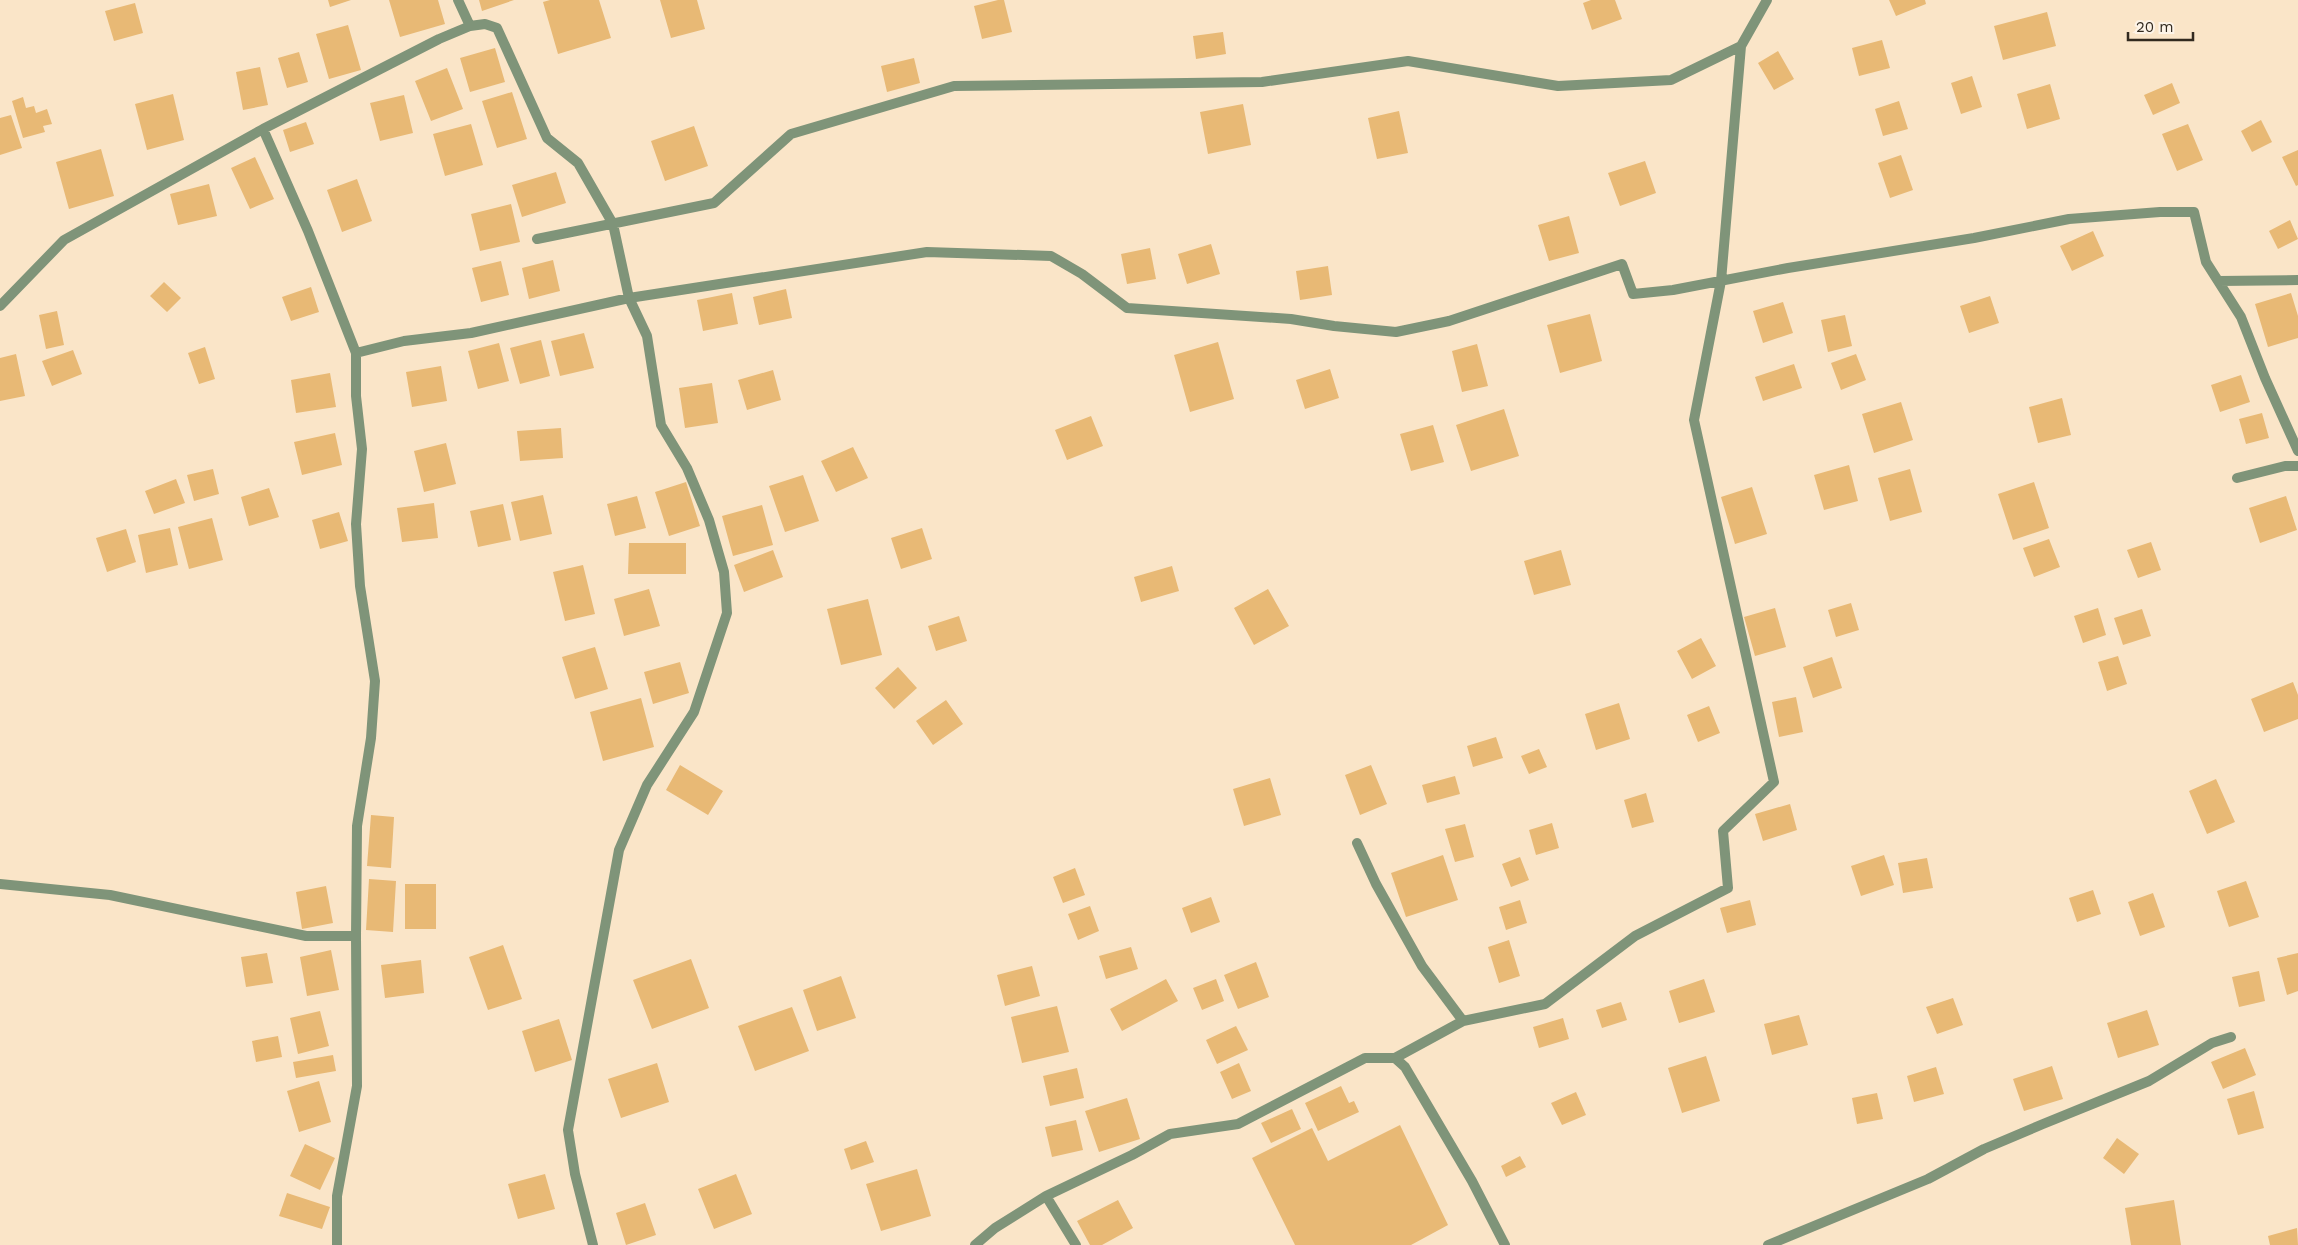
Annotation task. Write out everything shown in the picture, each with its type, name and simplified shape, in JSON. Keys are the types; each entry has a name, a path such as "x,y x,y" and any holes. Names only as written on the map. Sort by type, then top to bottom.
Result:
{"street":[{"path":"458,0 470,26"},
{"path":"975,1245 995,1228 1046,1196 1132,1155 1170,1134 1238,1124 1365,1058 1394,1058 1463,1021 1545,1004 1635,936 1728,888 1723,831 1774,782 1694,420 1721,281 1741,46 1767,0"},
{"path":"0,306 64,240 263,129 439,39 470,26 485,24 497,28 547,138 578,163 613,224 629,298 647,336 661,425 688,468 709,520 724,572 727,613 694,712 647,785 619,850 568,1130 575,1174 593,1245"},
{"path":"537,239 714,202 792,134 954,86 1262,82 1408,61 1558,86 1671,80 1741,46"},
{"path":"263,129 308,231 356,353 356,396 362,449 356,524 360,586 375,681 371,738 357,826 357,1086 337,1196 337,1245"},
{"path":"356,353 404,341 471,333 629,298 927,252 1051,256 1082,274 1127,308 1291,319 1334,326 1396,332 1449,321 1622,264 1633,294 1673,290 1788,268 1974,238 2069,219 2160,212 2194,212 2206,262 2241,317 2265,378 2298,451"},
{"path":"2219,281 2298,280"},
{"path":"2237,478 2285,466 2298,466"},
{"path":"1357,843 1376,884 1422,966 1463,1021"},
{"path":"0,884 110,895 306,936 356,936"},
{"path":"1768,1245 1928,1179 1984,1149 2042,1124 2149,1081 2212,1042 2231,1037"},
{"path":"1394,1058 1405,1067 1430,1107 1505,1245"},
{"path":"1046,1196 1076,1245"}],"building":[{"path":"328,0 351,0 330,7"},
{"path":"389,0 438,0 445,24 400,37"},
{"path":"479,0 514,0 482,11"},
{"path":"550,0 599,0 611,38 558,54 543,2"},
{"path":"660,0 697,0 705,29 671,38"},
{"path":"1004,0 1012,32 982,39 974,6"},
{"path":"1591,0 1615,0 1622,19 1592,30 1583,3"},
{"path":"1889,0 1925,0 1926,4 1896,16"},
{"path":"135,3 143,33 114,41 105,11"},
{"path":"2047,12 2056,46 2003,60 1994,26"},
{"path":"348,25 361,70 329,79 316,34"},
{"path":"1223,32 1226,54 1196,59 1193,36"},
{"path":"1882,40 1890,68 1859,76 1852,48"},
{"path":"495,48 505,82 470,92 460,58"},
{"path":"1778,51 1794,79 1774,90 1758,63"},
{"path":"299,52 308,82 287,88 278,58"},
{"path":"914,58 920,83 887,92 881,66"},
{"path":"260,67 268,105 243,110 236,72"},
{"path":"447,68 463,109 431,121 415,81"},
{"path":"1972,76 1982,107 1961,114 1951,83"},
{"path":"2172,83 2180,103 2153,115 2144,95"},
{"path":"2050,84 2060,119 2027,129 2017,94"},
{"path":"512,92 527,139 497,148 482,101"},
{"path":"173,94 184,140 147,150 135,104"},
{"path":"404,95 413,133 380,141 370,103"},
{"path":"23,97 26,108 34,106 36,113 47,109 52,124 43,126 45,132 23,138 12,101"},
{"path":"1899,101 1908,129 1883,136 1875,109"},
{"path":"1243,104 1251,145 1208,154 1200,112"},
{"path":"1399,111 1408,153 1377,159 1368,118"},
{"path":"11,115 22,148 0,155 0,118"},
{"path":"2261,120 2272,142 2252,152 2241,131"},
{"path":"306,122 314,144 290,152 283,130"},
{"path":"471,124 483,165 445,176 433,134"},
{"path":"2188,124 2203,160 2177,171 2162,134"},
{"path":"694,126 708,166 665,181 651,141"},
{"path":"101,149 114,196 69,209 56,162"},
{"path":"2298,150 2298,185 2296,186 2282,157"},
{"path":"1901,155 1913,190 1890,198 1878,163"},
{"path":"255,157 274,199 250,209 231,168"},
{"path":"1645,161 1656,193 1620,206 1608,173"},
{"path":"556,172 566,203 522,217 512,185"},
{"path":"357,179 372,221 342,232 327,190"},
{"path":"209,184 217,216 178,225 170,194"},
{"path":"511,204 520,242 480,251 471,214"},
{"path":"1569,216 1579,253 1549,261 1538,225"},
{"path":"2290,220 2298,239 2278,249 2269,231"},
{"path":"2093,231 2104,256 2072,271 2060,246"},
{"path":"1211,244 1220,274 1187,284 1178,254"},
{"path":"1150,248 1156,279 1127,284 1121,254"},
{"path":"553,260 560,291 529,299 522,268"},
{"path":"501,261 509,295 481,302 472,268"},
{"path":"1328,266 1332,295 1300,300 1296,271"},
{"path":"164,282 181,298 167,312 150,296"},
{"path":"311,287 319,312 291,321 282,297"},
{"path":"786,289 792,318 759,325 753,297"},
{"path":"732,293 738,324 703,331 697,300"},
{"path":"2291,293 2298,316 2298,338 2268,347 2255,304"},
{"path":"1990,296 1999,323 1969,333 1960,306"},
{"path":"1783,302 1793,333 1763,343 1753,311"},
{"path":"57,311 64,345 46,349 39,315"},
{"path":"1590,314 1602,361 1560,373 1547,325"},
{"path":"1845,315 1852,346 1828,352 1821,320"},
{"path":"584,333 594,368 560,376 551,341"},
{"path":"541,340 550,376 520,384 510,348"},
{"path":"1218,342 1234,399 1190,412 1174,355"},
{"path":"499,343 509,381 478,389 468,351"},
{"path":"1477,344 1488,386 1462,392 1452,351"},
{"path":"205,347 215,379 199,384 188,353"},
{"path":"73,350 82,374 52,386 42,361"},
{"path":"16,354 25,396 0,401 0,358"},
{"path":"1856,354 1866,380 1841,390 1831,363"},
{"path":"1794,364 1802,388 1763,401 1755,377"},
{"path":"441,366 447,401 412,407 406,372"},
{"path":"1330,369 1339,398 1305,409 1296,380"},
{"path":"773,370 781,400 747,410 738,380"},
{"path":"330,373 336,407 296,413 291,380"},
{"path":"2241,375 2250,402 2220,412 2211,385"},
{"path":"712,383 718,423 685,428 679,388"},
{"path":"2062,398 2071,435 2038,443 2029,407"},
{"path":"1901,402 1913,440 1874,453 1862,414"},
{"path":"1504,409 1519,456 1471,471 1456,425"},
{"path":"2262,413 2269,438 2246,444 2239,419"},
{"path":"1091,416 1103,446 1067,460 1055,430"},
{"path":"1433,425 1444,462 1411,471 1400,434"},
{"path":"561,428 563,458 520,461 517,431"},
{"path":"335,433 342,465 302,475 294,442"},
{"path":"446,443 456,484 424,492 414,451"},
{"path":"853,447 868,478 836,492 821,461"},
{"path":"1849,465 1858,501 1824,510 1814,475"},
{"path":"213,469 219,494 194,501 187,475"},
{"path":"1910,469 1922,512 1890,521 1878,478"},
{"path":"803,475 819,521 785,532 769,486"},
{"path":"176,479 185,503 154,514 145,491"},
{"path":"686,482 700,526 669,536 655,492"},
{"path":"2034,482 2049,528 2013,540 1998,494"},
{"path":"1752,487 1767,534 1735,544 1721,497"},
{"path":"269,488 279,517 249,526 241,497"},
{"path":"543,495 552,534 520,541 511,502"},
{"path":"637,496 646,528 615,536 607,504"},
{"path":"2286,496 2297,530 2260,543 2249,508"},
{"path":"434,503 438,538 402,542 397,508"},
{"path":"503,504 511,540 478,547 470,511"},
{"path":"762,505 773,545 733,556 722,516"},
{"path":"339,512 348,541 320,549 312,520"},
{"path":"212,518 223,560 189,569 178,527"},
{"path":"170,528 178,565 146,573 138,535"},
{"path":"922,528 932,559 901,569 891,538"},
{"path":"126,529 136,562 107,572 96,538"},
{"path":"2049,539 2060,567 2034,577 2023,548"},
{"path":"2151,542 2161,570 2138,578 2127,550"},
{"path":"629,543 686,543 686,574 628,574"},
{"path":"773,550 783,577 744,592 734,565"},
{"path":"1561,550 1571,585 1534,595 1524,561"},
{"path":"583,565 595,614 565,621 553,572"},
{"path":"1172,566 1179,591 1141,602 1134,577"},
{"path":"649,589 660,626 624,636 614,599"},
{"path":"1268,589 1289,626 1254,645 1234,608"},
{"path":"868,599 882,655 841,665 827,609"},
{"path":"1851,603 1859,630 1836,637 1828,610"},
{"path":"1775,608 1786,647 1755,656 1744,617"},
{"path":"2098,608 2106,635 2083,643 2074,616"},
{"path":"2142,609 2151,636 2123,645 2114,618"},
{"path":"959,616 967,641 936,651 928,626"},
{"path":"1701,638 1716,666 1692,679 1677,651"},
{"path":"595,647 608,689 575,699 562,657"},
{"path":"2118,656 2127,684 2107,691 2098,662"},
{"path":"1832,657 1842,688 1813,698 1803,667"},
{"path":"680,662 689,693 653,704 644,672"},
{"path":"898,667 917,688 894,709 875,688"},
{"path":"2293,682 2298,695 2298,719 2264,732 2251,699"},
{"path":"1796,697 1803,732 1779,737 1772,702"},
{"path":"641,698 654,747 603,761 590,712"},
{"path":"946,700 963,724 933,745 916,721"},
{"path":"1619,703 1630,739 1596,750 1585,714"},
{"path":"1709,706 1720,733 1698,742 1687,715"},
{"path":"1496,737 1503,758 1473,767 1467,746"},
{"path":"1539,749 1547,767 1529,774 1521,756"},
{"path":"680,765 723,791 708,815 666,790"},
{"path":"1371,765 1387,804 1360,815 1345,775"},
{"path":"1455,776 1460,794 1427,803 1422,785"},
{"path":"1270,778 1281,815 1244,826 1233,789"},
{"path":"2216,779 2235,822 2207,834 2189,791"},
{"path":"1646,793 1654,822 1632,828 1624,800"},
{"path":"1790,804 1797,830 1763,841 1755,814"},
{"path":"371,815 394,817 391,868 367,866"},
{"path":"1552,823 1559,848 1536,855 1529,830"},
{"path":"1465,824 1474,857 1455,862 1445,829"},
{"path":"1443,855 1458,900 1406,917 1391,873"},
{"path":"1884,855 1894,885 1861,896 1851,866"},
{"path":"1520,857 1529,880 1511,887 1502,864"},
{"path":"1927,858 1933,888 1903,893 1898,863"},
{"path":"1075,868 1085,895 1063,903 1053,877"},
{"path":"369,879 396,881 393,932 366,930"},
{"path":"2246,881 2259,917 2229,927 2217,891"},
{"path":"405,884 436,884 436,929 405,929"},
{"path":"326,886 333,923 302,929 296,892"},
{"path":"2093,890 2101,914 2077,922 2069,898"},
{"path":"2153,893 2165,927 2140,936 2128,902"},
{"path":"1211,897 1220,922 1191,933 1182,908"},
{"path":"1520,900 1527,923 1506,930 1499,907"},
{"path":"1750,900 1756,925 1727,933 1720,908"},
{"path":"1090,906 1099,931 1078,940 1068,914"},
{"path":"1509,940 1520,976 1499,983 1488,947"},
{"path":"503,945 522,999 488,1010 469,957"},
{"path":"1131,947 1138,969 1106,979 1099,956"},
{"path":"331,950 339,990 307,996 300,957"},
{"path":"267,953 273,983 246,987 241,957"},
{"path":"2298,953 2298,991 2287,995 2277,958"},
{"path":"691,959 709,1008 652,1029 633,980"},
{"path":"421,960 424,993 385,998 381,965"},
{"path":"1256,962 1269,997 1238,1009 1224,975"},
{"path":"1032,966 1040,996 1005,1006 997,975"},
{"path":"2259,971 2265,1001 2239,1007 2232,977"},
{"path":"841,976 856,1018 817,1031 803,990"},
{"path":"1166,979 1178,1001 1122,1031 1110,1009"},
{"path":"1216,979 1224,1001 1202,1010 1193,988"},
{"path":"1704,979 1715,1012 1679,1023 1669,991"},
{"path":"1953,998 1963,1025 1937,1034 1926,1007"},
{"path":"1621,1002 1627,1020 1602,1028 1596,1010"},
{"path":"1057,1006 1069,1052 1022,1063 1011,1017"},
{"path":"792,1007 809,1051 755,1071 738,1026"},
{"path":"2147,1010 2159,1045 2118,1058 2107,1023"},
{"path":"320,1011 329,1046 298,1054 290,1018"},
{"path":"1799,1015 1808,1045 1772,1055 1764,1024"},
{"path":"1563,1018 1569,1039 1539,1048 1533,1027"},
{"path":"559,1019 572,1060 535,1072 522,1031"},
{"path":"1236,1026 1248,1050 1217,1064 1206,1040"},
{"path":"278,1036 282,1057 256,1062 252,1041"},
{"path":"2245,1048 2256,1075 2223,1089 2211,1062"},
{"path":"333,1055 336,1071 296,1078 293,1062"},
{"path":"1706,1056 1720,1101 1682,1113 1668,1068"},
{"path":"657,1063 669,1102 621,1118 608,1079"},
{"path":"1239,1063 1251,1091 1232,1099 1220,1072"},
{"path":"2052,1066 2063,1099 2024,1111 2013,1079"},
{"path":"1936,1067 1944,1094 1914,1102 1907,1076"},
{"path":"1077,1068 1084,1098 1050,1106 1043,1076"},
{"path":"319,1081 331,1122 299,1132 287,1091"},
{"path":"1341,1086 1349,1103 1354,1101 1359,1112 1318,1131 1305,1103"},
{"path":"2254,1091 2264,1128 2238,1135 2227,1099"},
{"path":"1576,1092 1586,1115 1562,1125 1551,1103"},
{"path":"1877,1093 1883,1119 1857,1124 1852,1098"},
{"path":"1127,1098 1140,1139 1099,1152 1085,1111"},
{"path":"1292,1109 1301,1129 1271,1143 1261,1123"},
{"path":"1076,1120 1083,1150 1052,1157 1045,1127"},
{"path":"1400,1125 1448,1225 1411,1245 1295,1245 1252,1158 1312,1128 1328,1161"},
{"path":"2117,1138 2139,1154 2124,1174 2103,1158"},
{"path":"866,1141 874,1162 851,1170 844,1149"},
{"path":"305,1144 335,1158 320,1190 290,1176"},
{"path":"1520,1156 1526,1167 1506,1177 1501,1166"},
{"path":"917,1169 931,1216 881,1231 866,1184"},
{"path":"545,1174 555,1209 518,1219 508,1184"},
{"path":"736,1174 752,1214 714,1229 698,1189"},
{"path":"287,1193 330,1207 322,1229 279,1216"},
{"path":"1118,1200 1133,1228 1102,1245 1090,1245 1077,1221"},
{"path":"2174,1200 2181,1245 2131,1245 2125,1208"},
{"path":"645,1203 656,1235 626,1245 616,1213"},
{"path":"2297,1228 2298,1245 2270,1245 2268,1236"}]}
